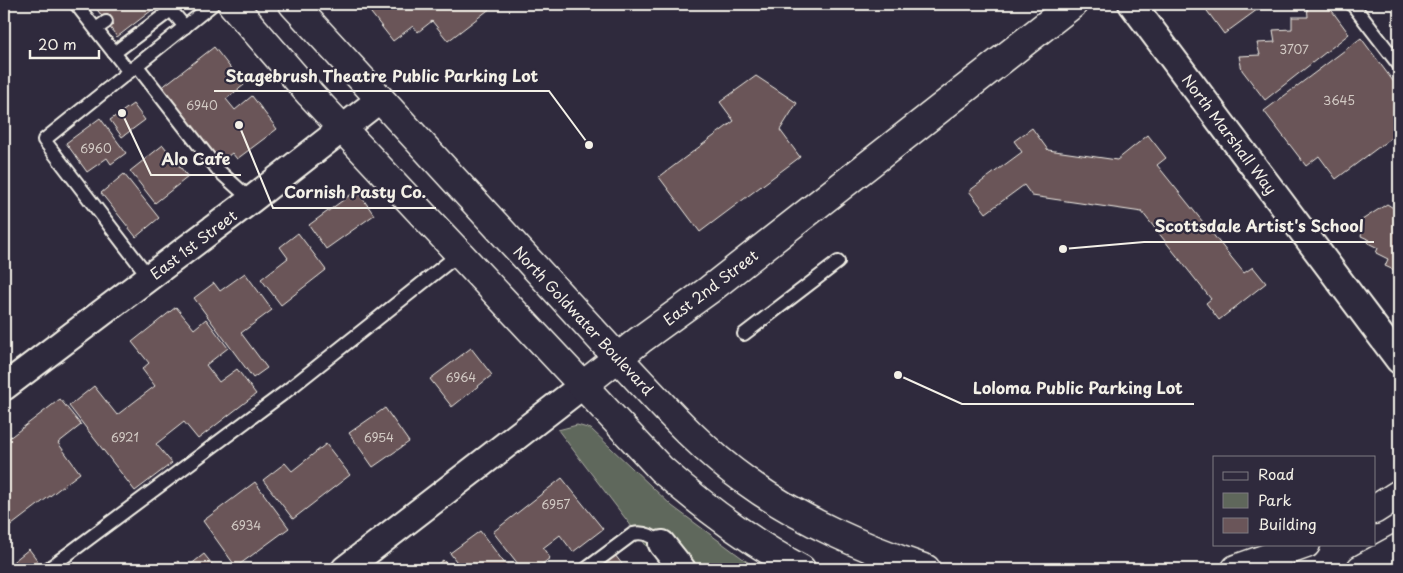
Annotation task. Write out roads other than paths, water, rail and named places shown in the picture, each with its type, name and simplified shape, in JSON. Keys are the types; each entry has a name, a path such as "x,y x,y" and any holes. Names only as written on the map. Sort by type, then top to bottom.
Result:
{"main road":[{"path":"232,4 281,62 342,129 660,470 727,524 801,569"},
{"name":"North Goldwater Boulevard","path":"293,4 379,100 618,358 684,427 720,460 745,481 808,520 883,555 926,569"},
{"name":"East 2nd Street","path":"582,386 709,290 1073,4"},
{"path":"1376,509 1399,494"},
{"path":"1236,569 1300,546"},
{"path":"1362,569 1399,548"}],"street":[{"name":"North Marshall Way","path":"1132,4 1399,360"},
{"name":"East 1st Street","path":"4,387 251,200 379,100"},
{"name":"East 2nd Street","path":"345,569 582,386"},
{"path":"662,544 682,569"}],"lane":[{"path":"76,4 101,25 114,53 133,69 220,172 251,200"},
{"path":"149,278 44,140 213,4"},
{"path":"1352,4 1399,65"},
{"path":"114,53 171,7 185,27"},
{"path":"48,569 284,393 459,254"},
{"path":"744,334 838,262"},
{"path":"586,569 633,534 653,536 662,544"}],"place":[{"name":"Alo Cafe","path":"122,113"},
{"name":"Cornish Pasty Co.","path":"239,125"},
{"name":"Stagebrush Theatre Public Parking Lot","path":"589,145"},
{"name":"Scottsdale Artist's School","path":"1063,249"},
{"name":"Loloma Public Parking Lot","path":"898,375"}]}
